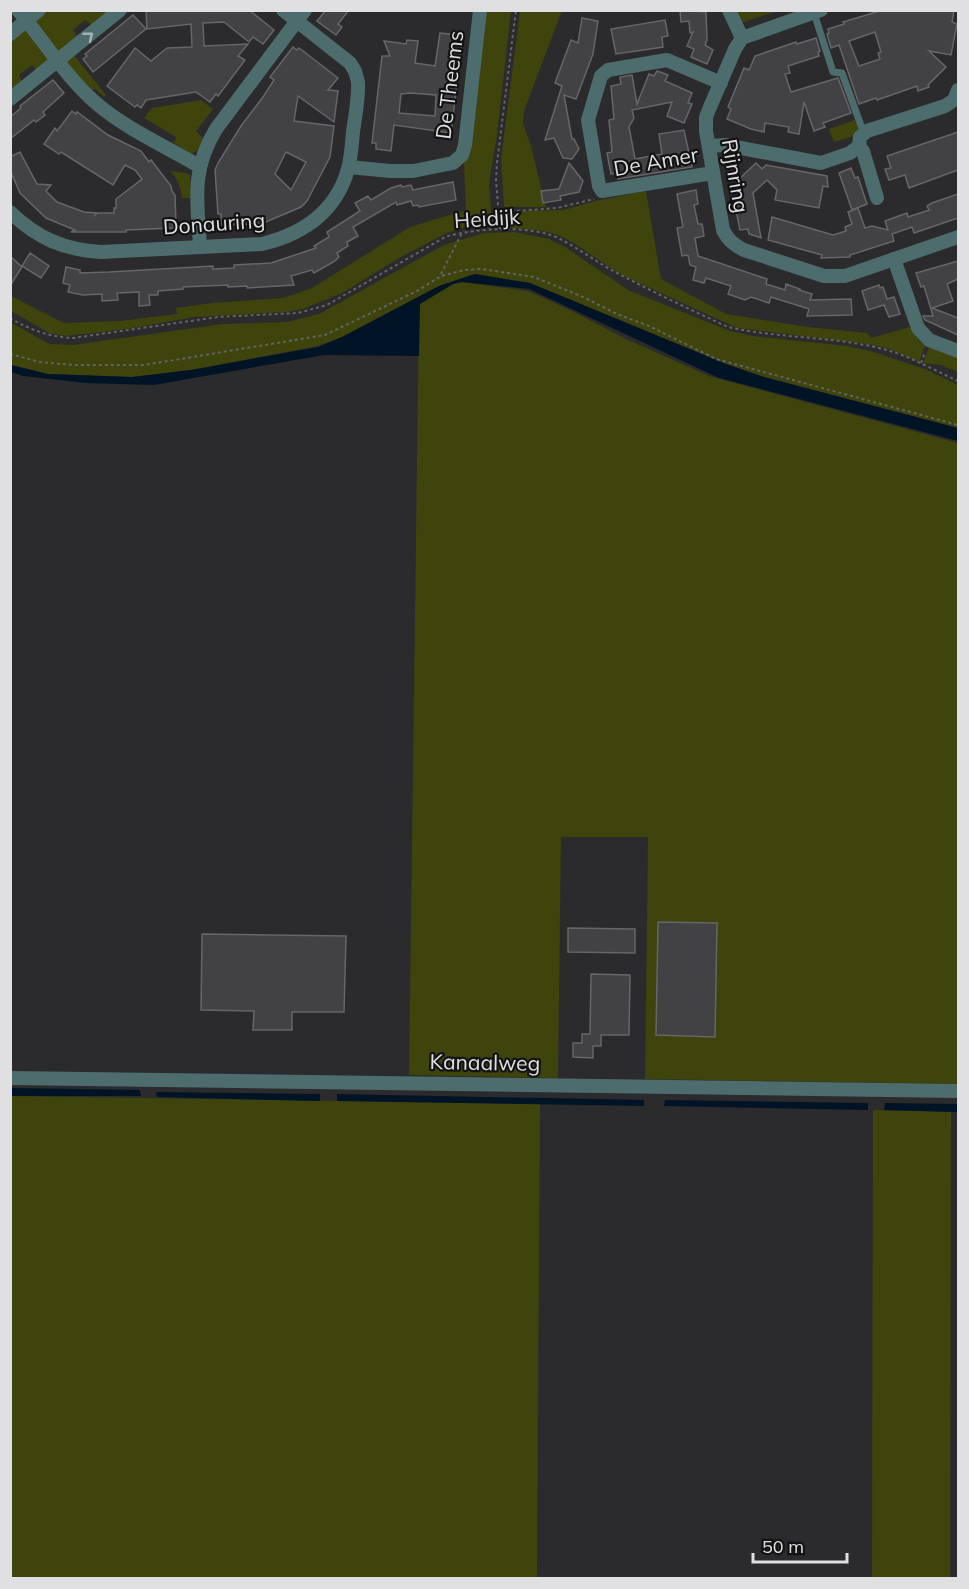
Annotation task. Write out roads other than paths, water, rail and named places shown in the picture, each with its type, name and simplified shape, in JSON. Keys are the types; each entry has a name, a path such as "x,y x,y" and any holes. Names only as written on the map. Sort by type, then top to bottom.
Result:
{"street":[{"path":"10,33 22,15 39,10"},
{"path":"10,99 120,10"},
{"name":"Donauring","path":"10,212 42,237 57,245 80,251 101,252 262,244 282,239 306,228 332,204 342,188 349,167 358,91 355,71 342,56 301,16 283,10"},
{"name":"De Theems","path":"349,167 413,171 453,163 462,155 480,10"},
{"path":"729,10 742,38 816,12"},
{"path":"22,15 85,92 114,116 199,166"},
{"path":"200,246 197,190 199,166 206,144 301,16"},
{"name":"Rijnring","path":"742,38 735,49 706,117 708,146 723,230 732,244 824,276 835,277 845,276 958,237"},
{"name":"De Amer","path":"713,173 609,192 602,191 599,186 588,120 603,72 667,60 721,83"},
{"path":"708,146 725,145 820,163 850,153 862,140 957,99"},
{"path":"862,140 877,198"},
{"path":"894,259 918,327 924,336 939,345 958,351"},
{"name":"Kanaalweg","path":"10,1078 958,1091"}],"lane":[{"path":"816,12 833,72 842,73 862,140"}],"water":[{"path":"475,274 530,283 726,364 764,377 958,428 958,441 719,378 529,289 462,282 453,284 420,304 419,356 324,355 154,385 86,383 23,376 11,372 11,365 48,374 132,377 191,370 318,347 342,337 439,286"},
{"path":"11,1088 140,1090 141,1096 11,1096"},
{"path":"156,1092 320,1094 320,1101 157,1097"},
{"path":"337,1094 644,1100 644,1106 337,1101"},
{"path":"665,1100 868,1103 868,1110 664,1106"},
{"path":"885,1103 958,1104 958,1112 884,1110"}]}
